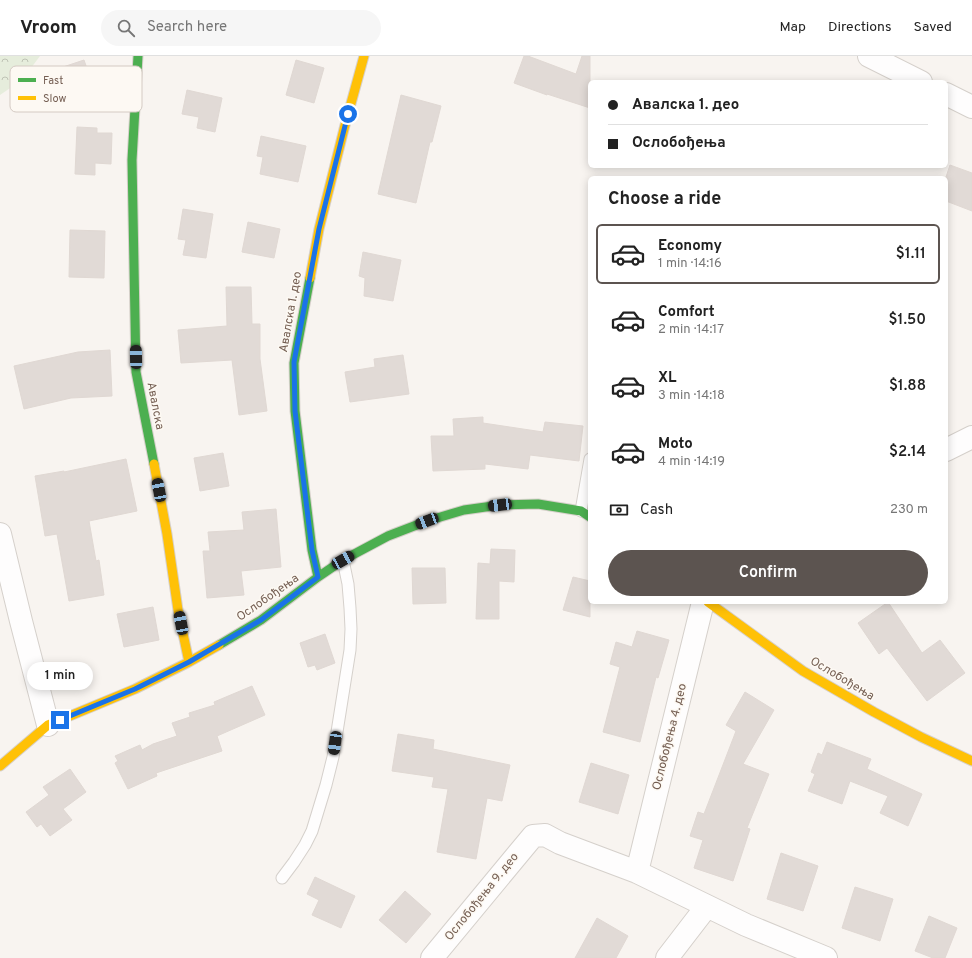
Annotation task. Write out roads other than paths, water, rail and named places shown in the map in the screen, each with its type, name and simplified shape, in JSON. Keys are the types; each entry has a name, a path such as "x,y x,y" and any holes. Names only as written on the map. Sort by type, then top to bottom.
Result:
{"street":[{"name":"Авалска","path":"137,66 138,56"},
{"name":"Авалска 1. део","path":"318,577 312,550 295,411 294,362 319,229 364,56"},
{"path":"868,56 917,80"},
{"path":"948,95 972,107"},
{"name":"Авалска","path":"135,112 132,160 136,372 167,534 178,610 189,662"},
{"path":"948,449 972,437"},
{"name":"Ослобођења","path":"0,766 48,725 135,689 189,662 261,620 343,560 388,536 427,521 464,510 500,505 538,504 586,514"},
{"path":"0,534 48,725"},
{"name":"Ослобођења 4. део","path":"637,872 703,604"},
{"name":"Ослобођења","path":"711,604 803,670 840,693 972,762"},
{"name":"Ослобођења 9. део","path":"432,958 533,836 545,835 560,843 637,872"},
{"path":"637,872 746,925 826,958"},
{"path":"667,958 707,906"}],"lane":[{"path":"586,514 588,486"},
{"path":"282,878 298,857 312,830 333,757 350,650 350,608 348,584 343,560"}]}
